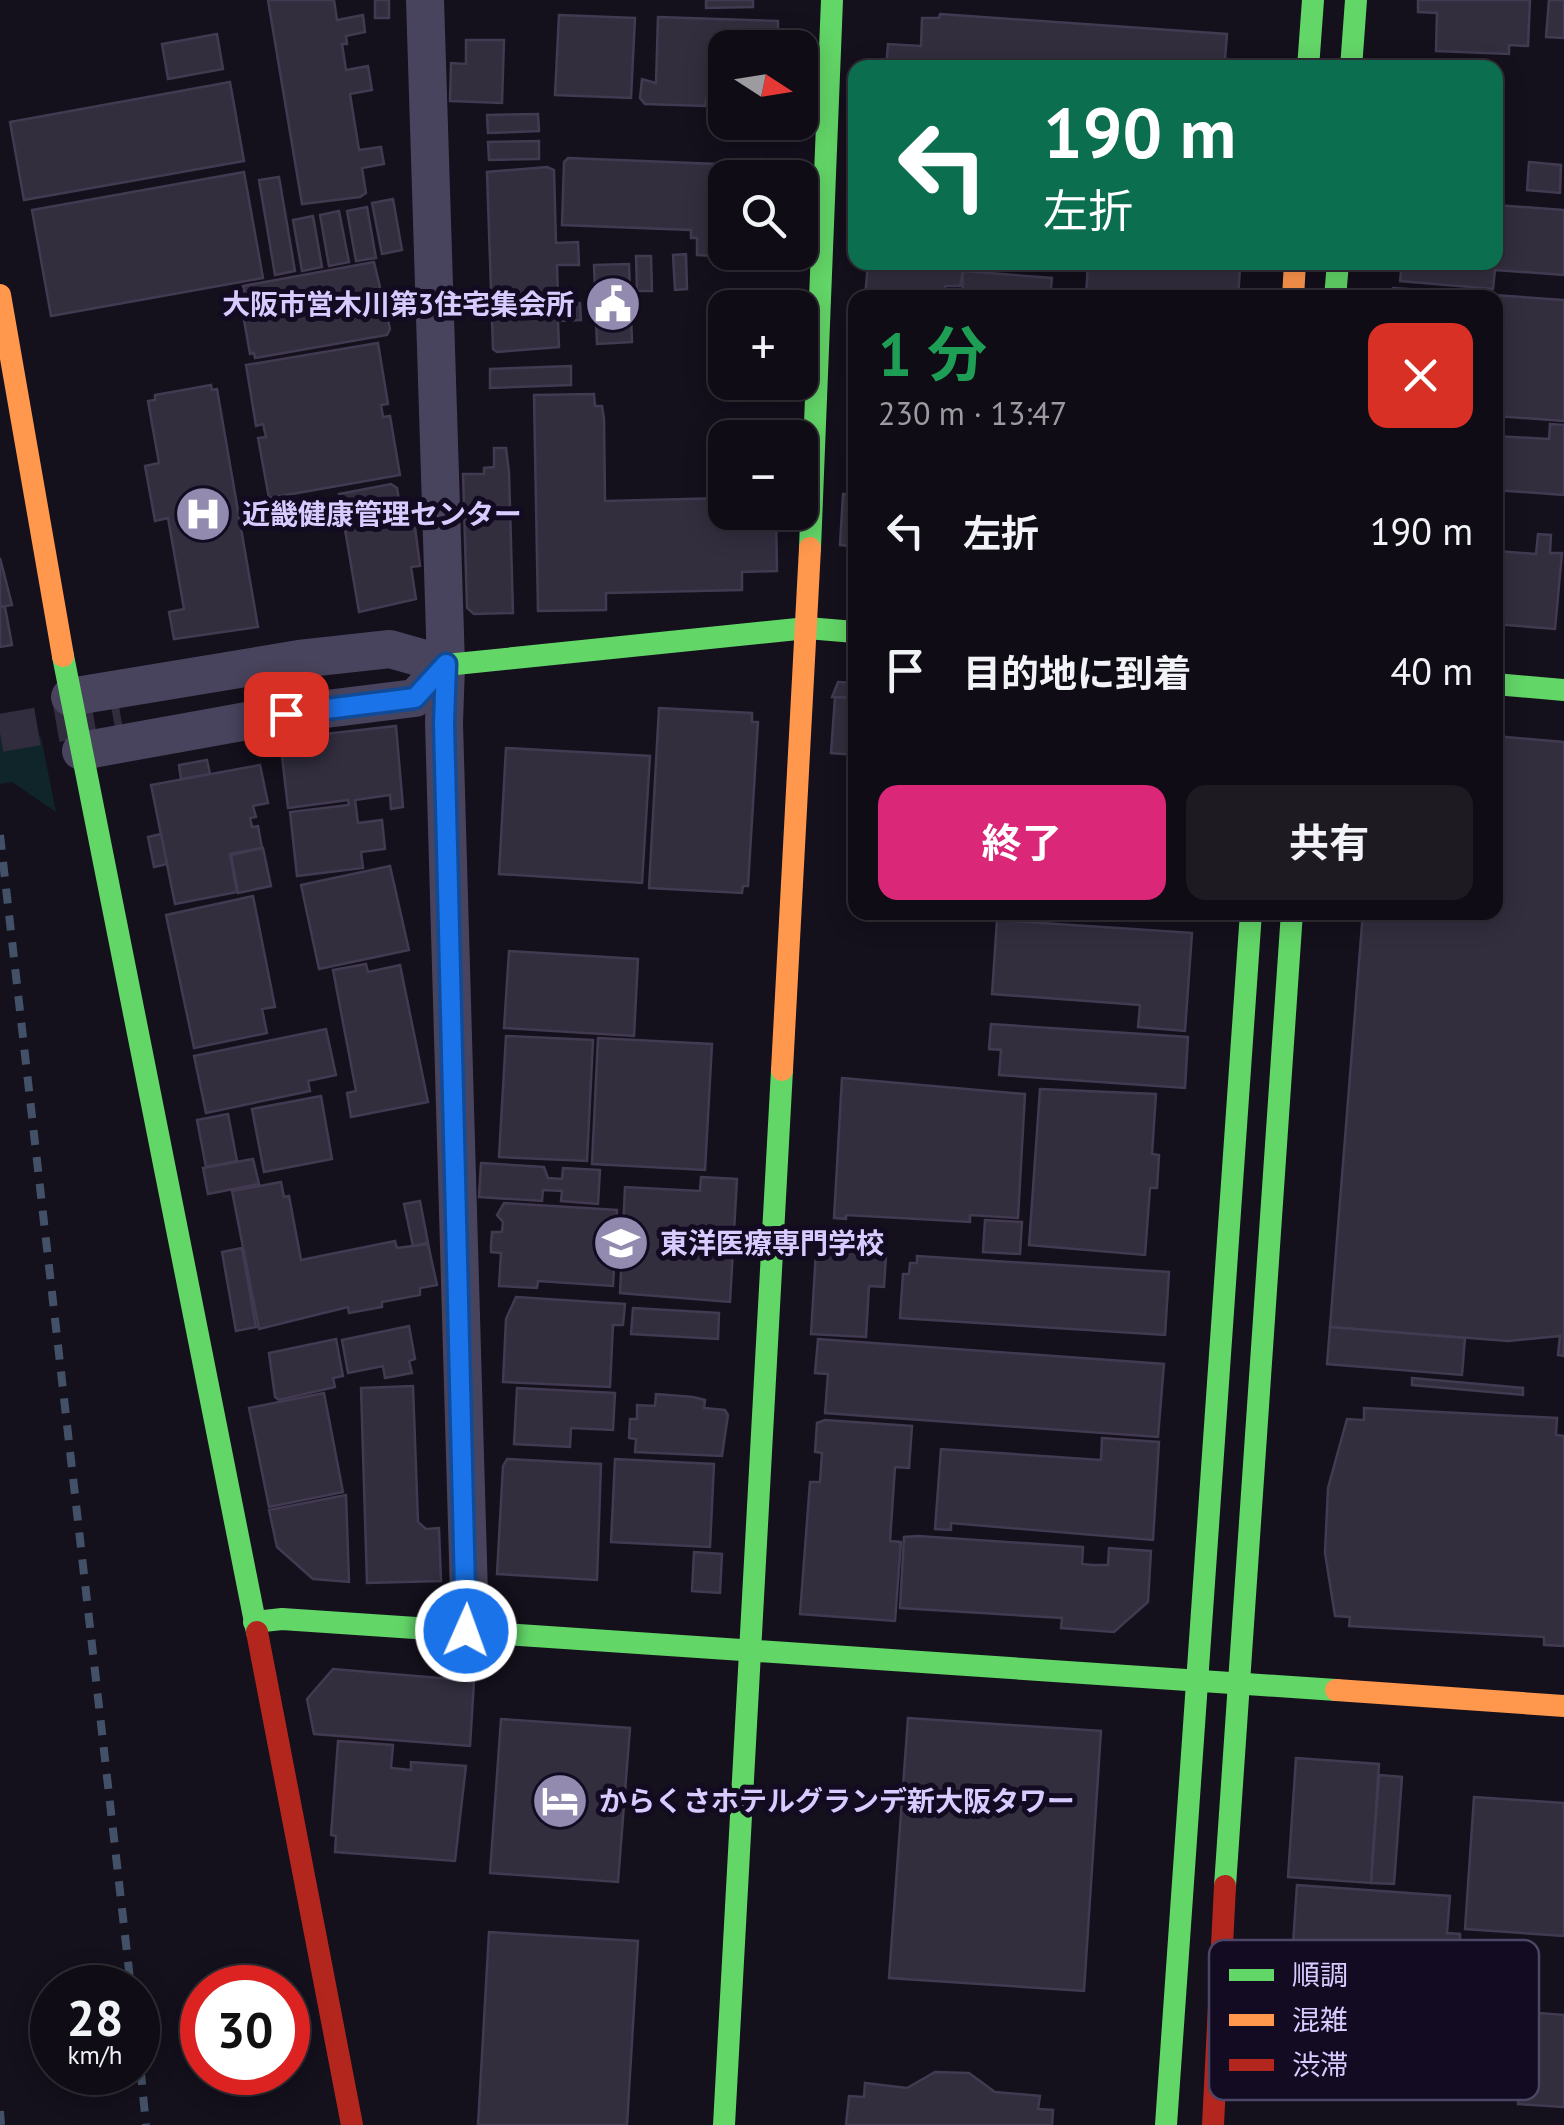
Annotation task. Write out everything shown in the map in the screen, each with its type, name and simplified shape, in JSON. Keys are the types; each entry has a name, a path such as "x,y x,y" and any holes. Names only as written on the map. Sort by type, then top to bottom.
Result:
{"street":[{"path":"425,0 446,664 444,723 466,1631"},
{"path":"724,2125 807,628 832,0"},
{"path":"1309,60 1313,0"},
{"path":"1352,60 1356,0"},
{"path":"0,296 70,697 352,2125"},
{"path":"120,712 286,684 446,664 807,628 848,631"},
{"path":"70,697 299,659 390,649 446,664"},
{"path":"82,751 286,714 415,698 446,664"},
{"path":"1503,685 1564,690"},
{"path":"1166,2125 1250,920"},
{"path":"1224,1940 1291,920"},
{"path":"254,1622 282,1618 1564,1706"},
{"path":"1213,2125 1214,2100"}],"green space":[{"path":"17,717 41,737 56,812 12,782 0,784 0,719"}],"building":[{"path":"268,0 334,0 337,20 363,15 365,32 346,36 347,44 342,44 346,70 368,66 372,90 350,94 359,150 381,147 384,164 362,168 366,193 360,197 302,204"},
{"path":"375,0 389,0 389,18 375,18"},
{"path":"706,0 753,0 753,7 706,8"},
{"path":"1418,0 1530,0 1528,46 1509,45 1509,54 1436,51 1437,13 1418,12"},
{"path":"1549,0 1564,0 1564,38 1546,37"},
{"path":"940,14 1227,34 1225,59 1239,60 887,60 888,44 921,46 922,18 939,18"},
{"path":"559,15 635,18 631,98 555,95"},
{"path":"658,17 778,21 778,30 708,30 705,106 645,104 640,98 642,79 656,83"},
{"path":"217,34 223,69 168,79 162,44"},
{"path":"466,40 504,40 502,103 450,101 451,63 466,64"},
{"path":"230,82 244,161 24,200 10,122"},
{"path":"538,114 539,131 488,133 487,115"},
{"path":"539,141 539,159 489,160 488,142"},
{"path":"568,158 708,164 708,256 697,255 697,238 691,238 691,230 562,225 564,162"},
{"path":"1529,162 1561,165 1560,193 1527,190"},
{"path":"547,167 554,170 556,243 578,242 579,265 557,265 558,298 565,298 566,304 580,303 581,320 558,321 559,347 497,352 493,349 487,172"},
{"path":"244,172 263,278 51,316 32,210"},
{"path":"279,177 295,271 275,275 259,180"},
{"path":"393,199 402,250 382,254 372,203"},
{"path":"1503,206 1564,210 1564,275 1495,270 1503,270"},
{"path":"367,207 376,258 356,261 347,211"},
{"path":"339,211 349,262 329,266 320,215"},
{"path":"313,216 322,267 302,271 293,220"},
{"path":"686,254 687,289 675,290 673,255"},
{"path":"636,256 651,256 652,291 637,291"},
{"path":"374,262 390,329 387,335 255,358 254,353 250,354 239,292 244,291 243,286"},
{"name":"大阪市営木川第3住宅集会所","path":"629,264 632,342 597,344 594,265"},
{"path":"867,270 963,270 960,286 945,286 945,290 866,290"},
{"path":"1088,270 1240,270 1239,290 1086,290"},
{"path":"1401,270 1495,270 1493,289 1400,281"},
{"path":"963,271 1052,278 1051,290 962,290"},
{"path":"1503,296 1564,300 1564,421 1503,417"},
{"path":"378,343 388,404 381,405 383,417 390,416 400,475 269,498 258,438 266,437 263,424 256,426 246,365"},
{"path":"571,366 571,385 490,388 490,369"},
{"path":"211,385 212,390 217,389 258,627 174,639 169,612 184,609 168,518 155,521 145,466 159,463 148,401 155,400 155,395"},
{"path":"594,394 595,406 602,406 604,419 605,501 708,498 708,530 776,530 777,571 742,572 742,590 606,593 606,610 538,611 534,395"},
{"path":"1550,424 1564,425 1564,495 1503,491 1503,436 1549,439"},
{"path":"494,448 506,448 509,472 513,613 474,614 467,608 463,474 484,474 484,468 494,467"},
{"path":"391,484 397,488 404,529 415,527 420,566 411,567 416,599 359,612 339,494"},
{"path":"843,494 848,494 848,546 840,545"},
{"path":"1538,534 1551,535 1550,553 1562,553 1555,629 1503,625 1503,552 1536,554"},
{"path":"0,558 12,605 0,607"},
{"path":"0,607 5,607 12,645 0,647"},
{"path":"838,682 848,683 848,698 832,697"},
{"path":"835,697 848,698 848,754 831,753"},
{"path":"659,708 752,713 752,722 758,722 748,886 743,886 742,893 649,888"},
{"path":"396,726 403,807 391,809 390,795 355,800 358,823 382,820 385,849 361,852 363,868 297,876 290,812 349,805 348,800 288,808 280,739"},
{"path":"1503,737 1564,742 1564,1356 1558,1355 1560,1336 1508,1341 1330,1327 1362,920 1503,920"},
{"path":"506,748 650,756 642,883 499,874"},
{"path":"207,760 210,774 181,779 179,765"},
{"path":"260,765 268,803 253,806 256,817 250,818 252,827 258,826 262,848 230,854 237,892 175,904 151,785"},
{"path":"161,834 167,864 154,867 148,837"},
{"path":"263,848 271,886 238,893 231,855"},
{"path":"390,866 409,950 319,969 301,885"},
{"path":"253,896 275,1007 262,1009 267,1033 194,1048 166,915"},
{"path":"997,920 1192,933 1185,1031 1138,1027 1140,1005 992,994"},
{"path":"509,951 638,959 634,1036 504,1028"},
{"path":"366,964 368,972 400,965 428,1102 351,1117 347,1093 356,1091 333,970"},
{"path":"991,1024 1188,1037 1185,1088 999,1075 1001,1050 989,1049"},
{"path":"326,1029 336,1075 308,1081 310,1091 206,1113 194,1056"},
{"path":"506,1036 593,1040 587,1161 499,1157"},
{"path":"598,1038 712,1044 705,1170 592,1164"},
{"path":"842,1078 1025,1094 1018,1218 970,1215 970,1222 846,1215 846,1219 834,1218"},
{"path":"1040,1089 1156,1094 1152,1154 1159,1155 1157,1188 1150,1188 1145,1255 1029,1245"},
{"path":"321,1096 332,1159 264,1172 252,1109"},
{"path":"228,1114 237,1161 206,1167 197,1120"},
{"path":"253,1159 259,1184 208,1194 203,1168"},
{"path":"481,1163 544,1167 548,1178 562,1179 563,1168 600,1170 598,1204 561,1201 562,1191 543,1190 542,1201 479,1197"},
{"path":"701,1177 737,1179 730,1302 620,1293 625,1187 700,1191"},
{"path":"281,1182 284,1197 289,1196 301,1260 395,1241 397,1248 428,1244 437,1285 420,1288 420,1295 382,1302 382,1307 349,1313 348,1307 259,1329 232,1191"},
{"path":"420,1201 428,1243 413,1246 404,1204"},
{"path":"504,1203 617,1210 613,1286 538,1281 537,1288 499,1286 501,1253 491,1252 491,1245 492,1232 502,1232 503,1222 497,1215"},
{"path":"985,1220 1022,1222 1020,1254 983,1252"},
{"path":"242,1248 256,1327 236,1331 222,1252"},
{"path":"816,1251 886,1255 884,1287 869,1286 866,1337 811,1334"},
{"path":"917,1256 1169,1272 1165,1335 900,1318 903,1274 909,1274 910,1263 917,1263"},
{"path":"516,1297 625,1304 623,1325 613,1325 610,1387 503,1382 506,1319"},
{"path":"633,1308 719,1313 718,1339 631,1334"},
{"path":"409,1326 415,1359 409,1361 412,1373 385,1378 383,1366 348,1373 342,1340"},
{"path":"1330,1327 1465,1338 1462,1375 1327,1364"},
{"path":"336,1339 343,1376 333,1378 335,1387 279,1400 275,1397 269,1353"},
{"path":"818,1339 1164,1364 1158,1437 825,1413 828,1374 815,1373"},
{"path":"1412,1378 1523,1388 1523,1395 1412,1385"},
{"path":"413,1386 418,1522 426,1529 439,1528 441,1581 367,1583 361,1388"},
{"path":"517,1388 615,1393 613,1430 571,1428 570,1447 514,1444"},
{"path":"324,1393 343,1492 269,1507 249,1408"},
{"path":"656,1394 693,1397 705,1400 704,1408 725,1410 728,1415 722,1456 635,1452 636,1439 629,1438 630,1419 637,1419 637,1405 655,1406"},
{"path":"1364,1408 1557,1418 1556,1435 1564,1436 1564,1646 1544,1645 1544,1637 1349,1626 1350,1617 1335,1616 1325,1553 1328,1488 1347,1419 1364,1420"},
{"path":"825,1420 912,1426 909,1468 895,1467 890,1541 901,1542 895,1621 800,1614 810,1482 820,1482 822,1453 815,1452 817,1423"},
{"path":"1102,1438 1159,1442 1153,1540 951,1523 951,1530 935,1529 941,1449 1101,1460"},
{"path":"507,1459 601,1464 597,1580 497,1574 503,1466"},
{"path":"615,1459 714,1464 710,1547 611,1542"},
{"path":"346,1495 349,1582 313,1579 277,1547 269,1510"},
{"path":"904,1537 1083,1547 1082,1564 1092,1565 1108,1565 1109,1548 1151,1551 1148,1602 1114,1632 1061,1628 1062,1618 900,1608"},
{"path":"694,1552 722,1554 720,1593 692,1591"},
{"path":"333,1669 474,1681 470,1746 314,1734 307,1699"},
{"path":"908,1718 1101,1731 1084,1991 889,1978"},
{"name":"からくさホテルグランデ新大阪タワー","path":"501,1719 630,1728 618,1882 490,1873"},
{"path":"338,1741 393,1745 391,1768 411,1770 411,1762 466,1766 455,1861 335,1852 336,1836 331,1835"},
{"path":"1296,1758 1379,1764 1371,1883 1288,1877"},
{"path":"1379,1775 1402,1777 1394,1884 1371,1883"},
{"path":"1474,1797 1564,1803 1564,1936 1465,1929"},
{"path":"1297,1885 1450,1896 1447,1933 1460,1934 1460,1940 1293,1940"},
{"path":"489,1932 638,1941 627,2125 478,2125"},
{"path":"1539,2013 1564,2015 1564,2107 1518,2104 1518,2100 1539,2100"},
{"path":"935,2072 969,2073 995,2092 1040,2096 1038,2109 1053,2110 1052,2125 846,2125 849,2096 864,2097 865,2083 907,2088"}],"tunnel":[{"path":"0,733 120,712"}],"railway":[{"path":"0,835 128,1965"},
{"path":"143,2095 146,2125"},
{"path":"0,2111 1,2125"}],"traffic: fast":[{"path":"810,548 832,0"},
{"path":"1309,60 1313,0"},
{"path":"1352,60 1356,0"},
{"path":"1336,290 1337,270"},
{"path":"446,665 807,628 848,631"},
{"path":"63,656 257,1632"},
{"path":"1503,685 1564,690"},
{"path":"1166,2125 1250,920"},
{"path":"1225,1886 1291,920"},
{"path":"724,2125 782,1070"},
{"path":"254,1622 282,1619 1336,1690"}],"traffic: slow":[{"path":"1293,290 1295,270"},
{"path":"0,295 63,656"},
{"path":"782,1070 810,548"},
{"path":"1336,1690 1564,1706"}],"traffic: jam":[{"path":"257,1632 352,2125"},
{"path":"1222,1940 1225,1886"},
{"path":"1213,2125 1214,2100"}],"place":[{"name":"大阪市営木川第3住宅集会所","path":"613,304"},
{"name":"近畿健康管理センター","path":"203,514"},
{"name":"東洋医療専門学校","path":"621,1243"},
{"name":"からくさホテルグランデ新大阪タワー","path":"560,1801"}],"route":[{"path":"286,714 415,698 446,664 444,723 466,1631"}]}
